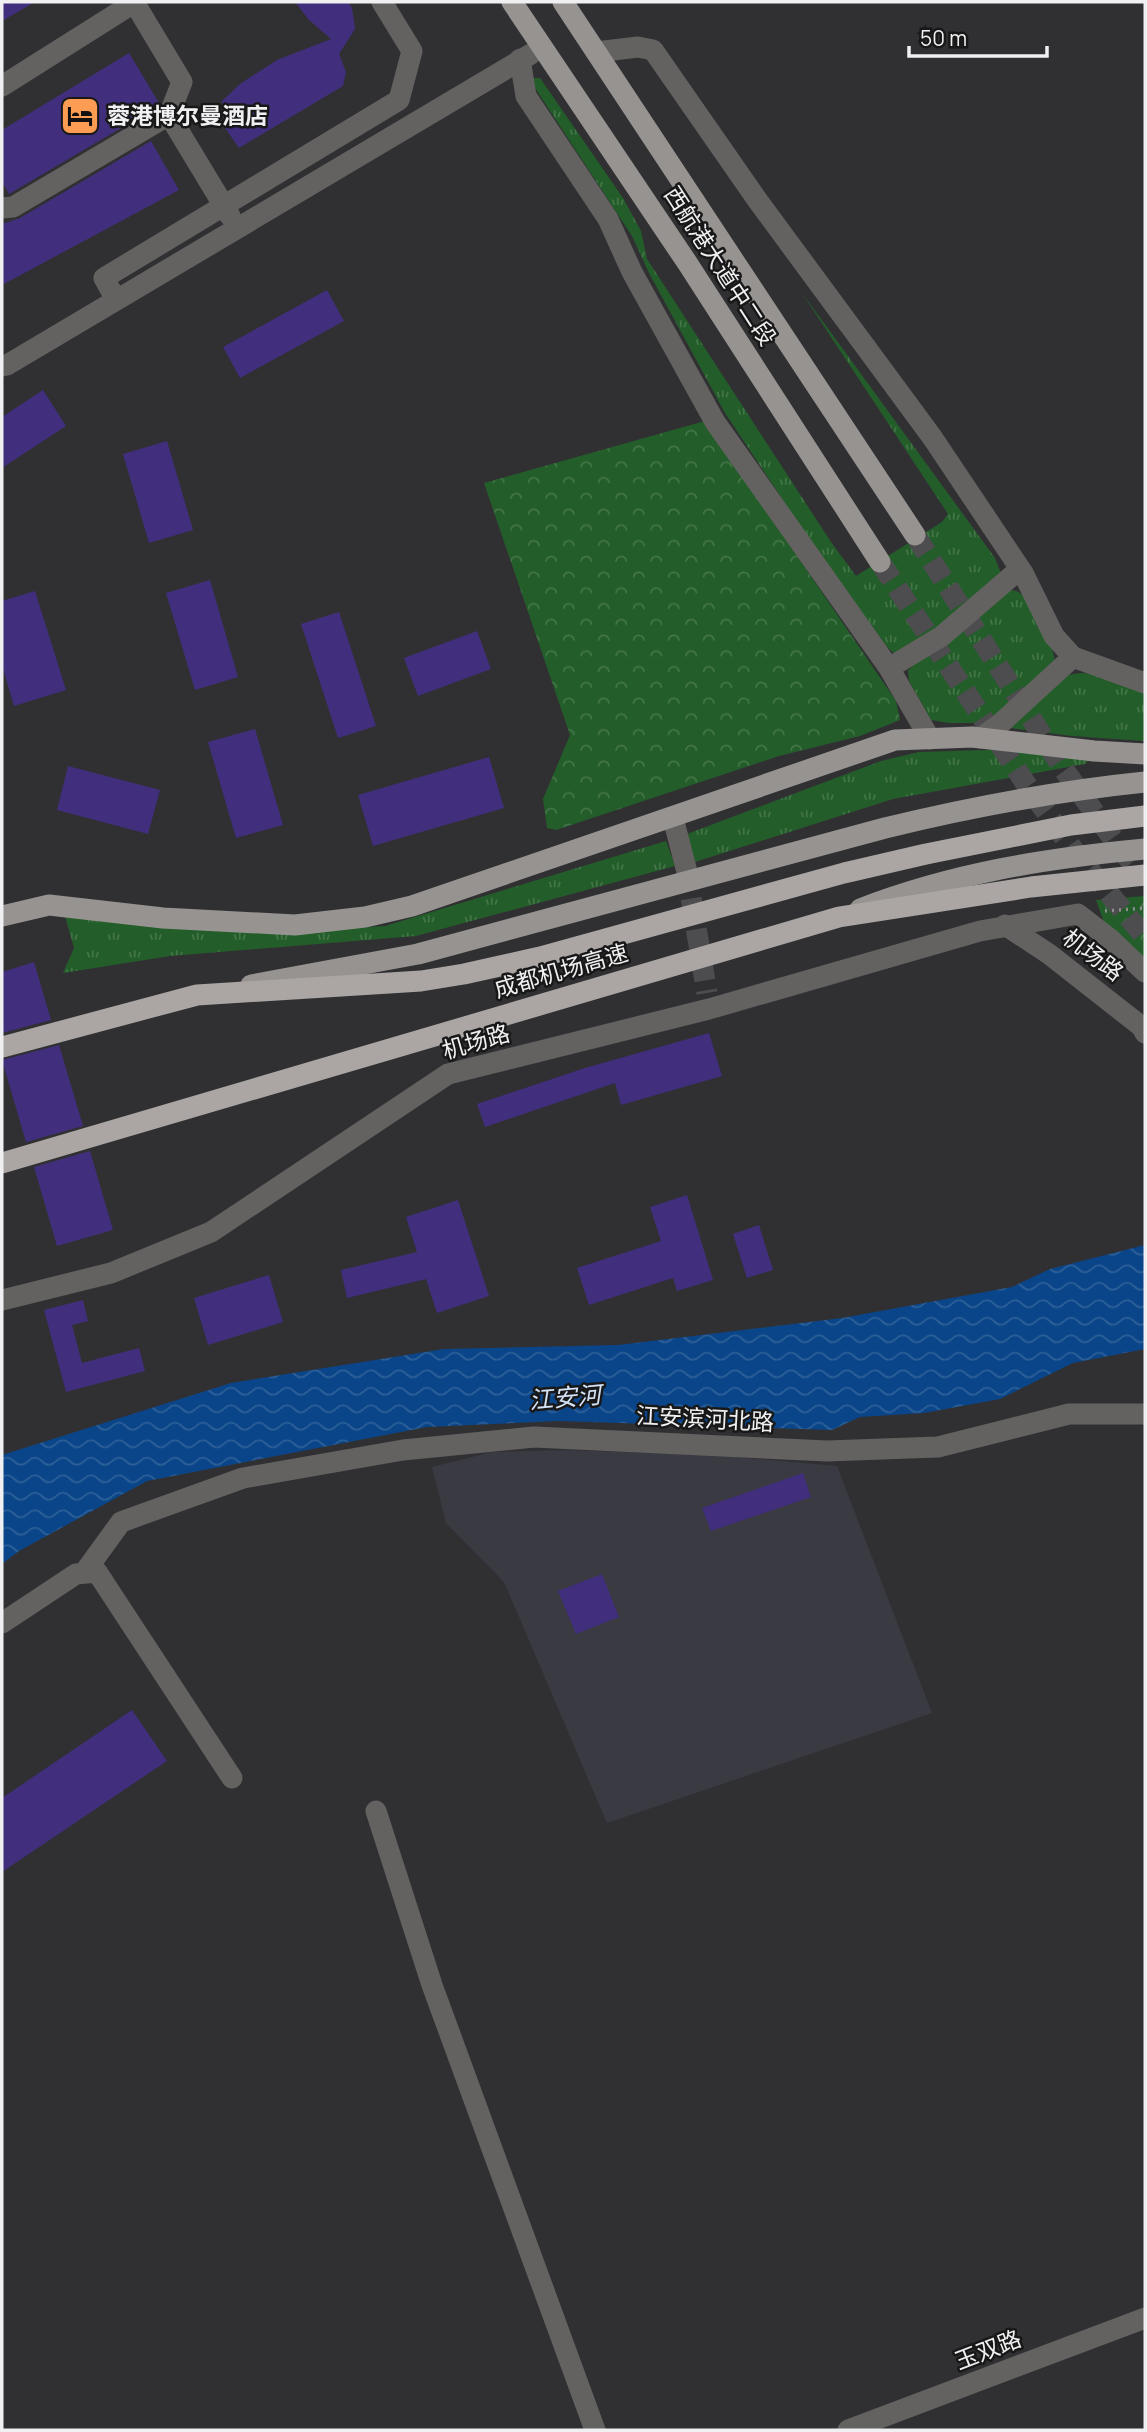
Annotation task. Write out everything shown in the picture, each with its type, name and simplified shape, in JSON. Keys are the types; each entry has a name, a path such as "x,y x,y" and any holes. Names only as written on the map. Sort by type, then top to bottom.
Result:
{"highway":[{"name":"成都机场高速","path":"2,1047 197,995 421,981 464,974 540,957 844,873 1071,825 1145,816"},
{"name":"成都机场高速","path":"2,1163 839,917 1031,887 1145,875"}],"main road":[{"name":"西航港大道中二段","path":"512,2 688,264 880,562"},
{"path":"563,2 915,536"},
{"path":"2,916 49,905 163,918 295,925 365,917 412,906 895,740 980,738 1145,754"},
{"path":"197,995 418,954 885,828 1145,768"},
{"path":"1016,799 1145,782"},
{"path":"839,917 921,887 975,873 1032,862 1145,849"}],"street":[{"path":"2,86 135,2 182,82 169,115 13,207 2,208"},
{"path":"116,300 104,278 399,100 412,51 382,2"},
{"path":"596,52 638,47 653,50 758,201 932,437 1020,569 1054,636 1073,657 1145,683"},
{"path":"2,366 238,230 543,48"},
{"path":"520,60 526,96 608,219 632,272 715,422 889,668 930,739"},
{"path":"169,115 238,230"},
{"path":"889,668 942,636 1020,569"},
{"path":"980,738 1000,724 1073,657"},
{"path":"673,818 686,868"},
{"name":"机场路","path":"2,1300 111,1272 211,1232 448,1074 708,1001 1005,925 1078,914 1109,938 1145,972"},
{"name":"机场路","path":"1005,925 1101,993 1142,1027 1145,1033"},
{"name":"江安滨河北路","path":"84,1573 121,1522 243,1478 403,1450 534,1437 827,1451 938,1447 1069,1414 1145,1414"},
{"path":"2,1623 76,1574 97,1572 232,1778"},
{"path":"376,1811 432,1985 595,2430"},
{"name":"玉双路","path":"848,2430 1145,2318"}],"path":[{"path":"1078,914 1145,908"}],"shaded area":[{"path":"566,1450 713,1455 837,1466 932,1713 607,1823 504,1582 446,1523 432,1467 492,1452"}],"green space":[{"path":"532,78 540,78 623,198 641,231 647,259 831,542 856,576 942,522 948,514 802,293 995,558 1002,576 975,605 895,654 887,647 827,566 725,413 649,273 632,236 535,88"},
{"path":"705,421 896,701 900,720 860,736 779,756 556,830 547,828 543,799 570,735 484,483"},
{"path":"1005,590 1016,591 1022,595 1035,611 1046,632 1055,660 995,717 973,723 931,720 909,681 908,670"},
{"path":"1082,673 1113,676 1145,688 1145,741 1011,728 1014,721 1059,676"},
{"path":"1018,749 1088,761 1085,764 893,799 695,862 687,834 881,761 919,752"},
{"path":"666,841 675,866 416,936 170,956 63,973 74,948 65,916 301,932 385,926"},
{"path":"1145,896 1145,959 1104,922 1096,900"}],"water":[{"name":"江安河","path":"1145,1245 1145,1349 1073,1363 1000,1399 924,1413 860,1417 832,1430 559,1421 427,1427 147,1481 19,1551 2,1564 2,1455 231,1383 444,1349 618,1345 842,1318 1012,1287 1050,1269"}],"building":[{"path":"2,2 35,2 2,21"},
{"path":"295,2 348,2 352,8 355,29 339,54 346,72 343,86 239,148 225,128 222,101 240,84 277,60 331,39 309,20"},
{"name":"蓉港博尔曼酒店","path":"129,53 159,103 9,194 2,181 2,130"},
{"path":"151,141 179,190 2,285 2,224 20,218"},
{"path":"327,290 344,321 240,378 223,347"},
{"path":"43,390 66,426 2,468 2,417"},
{"path":"167,441 193,530 149,543 123,454"},
{"path":"210,580 238,677 195,690 166,593"},
{"path":"35,591 66,690 14,706 2,665 2,601"},
{"path":"339,612 376,726 338,738 301,624"},
{"path":"477,631 491,669 418,696 404,658"},
{"path":"255,729 283,825 236,838 208,742"},
{"path":"489,757 504,808 373,846 358,795"},
{"path":"68,766 160,790 148,834 57,810"},
{"path":"34,962 51,1020 2,1033 2,972"},
{"path":"709,1033 722,1076 621,1105 615,1083 485,1127 477,1104 585,1068"},
{"path":"59,1045 83,1126 26,1142 2,1060"},
{"path":"90,1151 113,1230 57,1246 34,1167"},
{"path":"687,1195 713,1280 677,1291 673,1278 589,1305 577,1268 661,1241 650,1207"},
{"path":"458,1200 489,1296 437,1313 426,1279 347,1298 341,1270 417,1252 406,1217"},
{"path":"759,1225 773,1270 747,1278 733,1234"},
{"path":"269,1275 283,1322 208,1345 194,1298"},
{"path":"83,1300 88,1321 72,1325 82,1363 139,1348 145,1371 66,1392 44,1310"},
{"path":"803,1473 811,1497 711,1531 702,1508"},
{"path":"602,1574 619,1617 576,1634 558,1591"},
{"path":"132,1710 167,1761 2,1872 2,1798"}],"tunnel":[{"path":"915,535 1062,767 1119,847 1145,878"},
{"path":"880,562 1026,784 1077,855 1145,937"},
{"path":"686,868 707,993"}],"place":[{"name":"蓉港博尔曼酒店","path":"80,116"}]}
